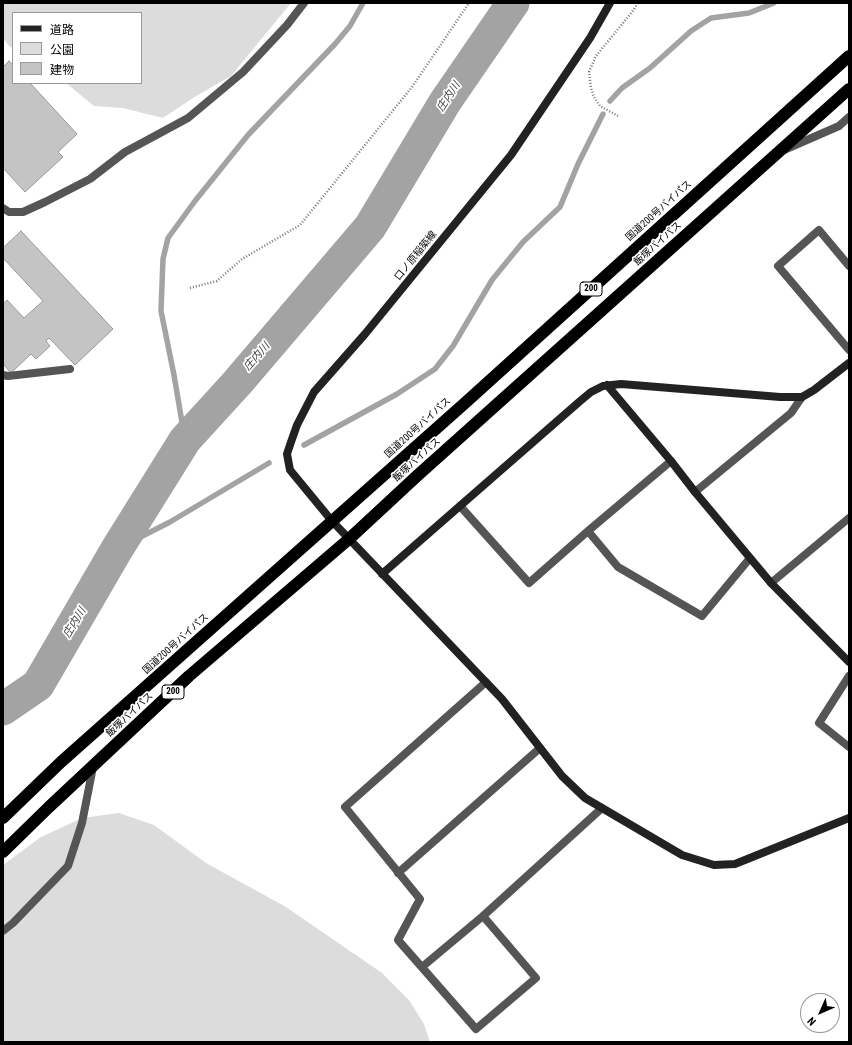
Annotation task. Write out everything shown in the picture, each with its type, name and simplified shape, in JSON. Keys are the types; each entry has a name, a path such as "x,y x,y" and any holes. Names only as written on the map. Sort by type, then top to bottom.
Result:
{"highway":[{"name":"国道200号バイパス","path":"3,818 61,762 465,403 849,56"},
{"name":"飯塚バイパス","path":"3,852 189,676 349,538 849,89"}],"street":[{"path":"3,208 9,212 22,212 45,202 90,179 125,152 188,118 243,72 288,25 304,3"},
{"name":"口ノ原稲築線","path":"610,3 590,38 512,155 370,327 314,392 290,442 287,454 290,470 332,521 502,699 562,776 585,798 682,855 714,865 735,864 849,818"},
{"path":"777,154 838,126 849,117"},
{"path":"849,266 819,230 778,266 849,350"},
{"path":"695,492 792,413 802,397 814,390 849,363"},
{"path":"3,375 8,376 70,369"},
{"path":"382,574 591,392 603,386 621,384 780,397 802,397"},
{"path":"607,385 771,583 849,662"},
{"path":"460,506 529,583 671,461"},
{"path":"771,583 849,518"},
{"path":"588,531 618,567 702,616 750,558"},
{"path":"849,676 819,723 849,747"},
{"path":"483,916 536,978 476,1029 398,940 420,900 345,807 486,682"},
{"path":"398,873 540,748"},
{"path":"3,931 13,923 68,866 82,823 93,766"},
{"path":"422,968 483,916 602,808"}],"path":[{"path":"190,288 217,281 242,259 300,225 412,87 469,3"},
{"path":"618,116 600,106 594,97 589,72 596,56 638,3"}],"green space":[{"path":"3,3 291,3 231,76 193,98 163,118 123,108 94,106 67,84 142,84 142,12 12,12 12,48 3,38"},
{"path":"119,813 154,825 206,863 286,907 382,973 409,1000 424,1024 430,1042 3,1042 3,865 41,837 82,818"}],"building":[{"path":"9,61 12,64 12,84 31,84 77,134 58,152 63,157 25,192 3,168 3,67"},
{"path":"21,231 113,329 75,365 49,338 46,341 50,346 36,359 31,354 11,373 3,364 3,304 7,300 24,318 43,301 3,258 3,248"}],"waterway":[{"path":"185,440 161,311 163,259 168,238 195,201 248,135 335,44 350,26 363,3"},
{"name":"庄内川","path":"3,709 38,685 117,549 185,440 237,383 370,227 445,102 513,3"},
{"path":"610,101 622,88 650,68 691,31 711,18 749,13 774,3"},
{"path":"304,445 397,394 435,369 453,346 492,280 523,242 560,207 578,164 603,114"},
{"path":"117,549 170,522 269,463"}]}
